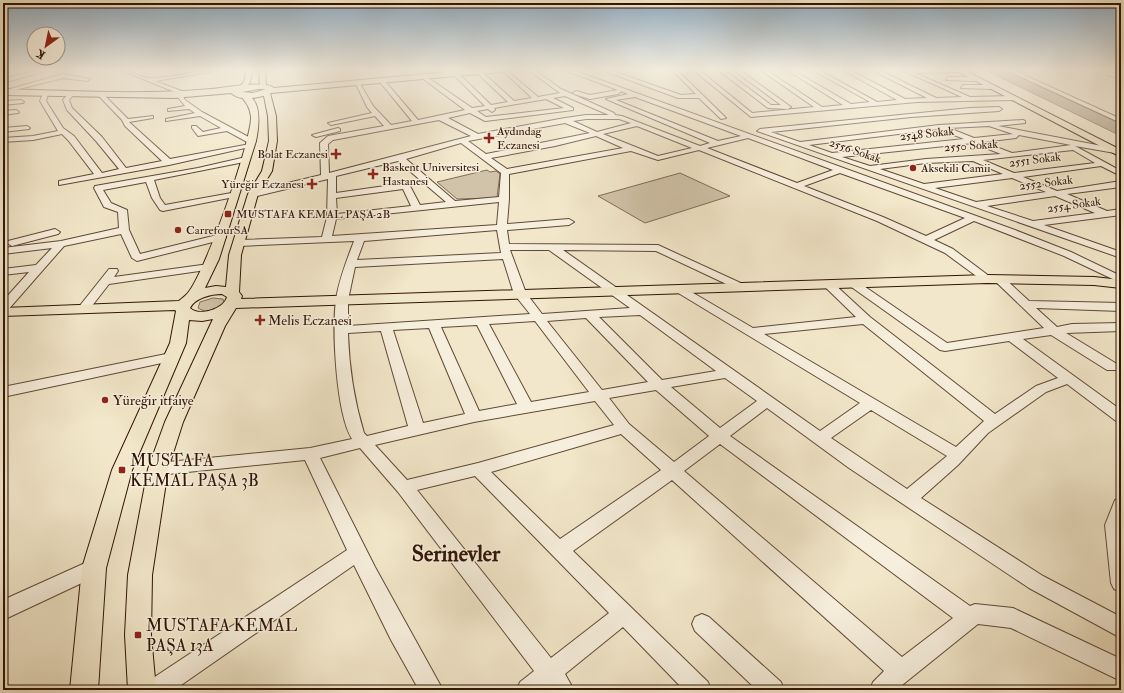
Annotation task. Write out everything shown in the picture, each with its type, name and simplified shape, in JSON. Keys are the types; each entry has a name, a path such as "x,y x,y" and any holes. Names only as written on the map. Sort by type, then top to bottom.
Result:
{"main road":[{"path":"84,690 94,568 122,470 178,343 186,305 209,267 221,237 251,143 255,124 255,108 251,101"},
{"path":"142,690 138,635 140,575 158,469 174,422 216,326 230,302 233,270 239,243 253,194 266,171 273,141 272,116 269,101"},
{"path":"1019,101 1118,152"},
{"path":"1036,101 1121,144"},
{"path":"186,305 194,316 202,316 230,302 616,292 993,279 1094,281 1121,284"},
{"path":"3,312 186,305 210,291 226,291 230,302"}],"street":[{"path":"43,101 60,129 87,156 100,176"},
{"path":"66,101 69,109 99,140 124,171"},
{"path":"107,101 127,125 169,162"},
{"path":"183,101 251,143"},
{"path":"367,101 370,108 389,127"},
{"path":"399,101 416,122"},
{"path":"457,101 470,111 485,119 571,109"},
{"path":"482,101 503,118"},
{"path":"326,239 332,217 331,196 324,143 326,141 487,107 523,101"},
{"path":"540,101 557,111"},
{"path":"555,101 589,117 604,111"},
{"path":"582,101 637,124 798,185 880,219 949,251 993,279 1026,304 1054,331 1112,367"},
{"path":"615,101 720,144"},
{"path":"624,105 644,101"},
{"path":"655,101 703,119 722,122 749,136 1039,242 1121,280"},
{"name":"2556 Sokak","path":"667,101 722,122 760,131 1121,255"},
{"path":"704,101 722,122"},
{"path":"734,101 751,115 809,110 818,107"},
{"path":"762,101 770,107 850,106 910,101"},
{"path":"780,101 788,107"},
{"path":"810,101 818,107"},
{"path":"842,101 850,106"},
{"path":"870,101 1011,155"},
{"path":"920,101 944,111 1026,135 1118,152"},
{"path":"987,101 1121,174"},
{"path":"1079,101 1121,121"},
{"path":"3,104 21,102"},
{"path":"514,103 535,114"},
{"path":"640,111 667,105"},
{"path":"170,110 190,107"},
{"path":"362,109 370,108"},
{"path":"1096,109 1115,109"},
{"path":"809,110 843,123 926,162"},
{"path":"760,131 910,116 944,111 1005,112"},
{"path":"3,113 16,112"},
{"path":"657,119 684,112"},
{"path":"168,120 202,114"},
{"path":"325,117 340,114"},
{"path":"331,123 376,114"},
{"path":"125,121 151,117"},
{"path":"435,119 445,119 477,136 510,141 550,134 566,120 589,117 620,117"},
{"path":"674,126 703,119"},
{"path":"566,120 631,149 658,158 749,136"},
{"path":"316,135 383,121"},
{"path":"692,133 722,122"},
{"path":"797,144 982,123 1030,125"},
{"path":"577,150 598,134 637,124"},
{"path":"194,127 201,134 228,129"},
{"path":"3,130 26,128"},
{"path":"3,140 33,138 64,132"},
{"path":"484,157 510,141 550,134 577,150"},
{"name":"2548 Sokak","path":"831,156 1026,135"},
{"path":"253,194 400,158 477,136"},
{"path":"462,140 505,172"},
{"path":"62,183 169,162 251,143"},
{"path":"3,147 18,145"},
{"name":"2550 Sokak","path":"870,169 926,162 974,159 1074,148"},
{"path":"505,172 577,150 631,149"},
{"path":"400,158 454,204"},
{"path":"221,237 137,258 124,230 122,210 107,205 98,188 246,159"},
{"path":"974,159 1106,214"},
{"name":"2551 Sokak","path":"922,187 1102,164"},
{"path":"798,185 840,170"},
{"path":"505,172 502,227 506,251 520,294 624,428 901,671"},
{"path":"83,179 87,189"},
{"path":"149,179 156,198 163,208 234,194"},
{"path":"331,196 406,186 427,181"},
{"name":"2552 Sokak","path":"974,205 1121,184"},
{"path":"406,186 417,208"},
{"path":"332,217 504,199"},
{"name":"2554 Sokak","path":"1030,224 1121,212"},
{"path":"926,240 972,218"},
{"path":"239,243 360,238 570,222"},
{"path":"3,251 61,244 124,230"},
{"path":"3,246 55,232"},
{"path":"360,238 350,264 342,300 342,355 349,408 357,435 404,487 563,690"},
{"path":"3,308 61,244"},
{"path":"350,264 551,247 658,248 742,287"},
{"path":"551,247 616,292 640,311 819,439 908,499 1036,582 1121,628"},
{"path":"106,281 209,267"},
{"path":"3,272 40,268"},
{"path":"84,308 113,271"},
{"path":"828,284 866,320 995,422"},
{"path":"854,284 945,347 1072,328 1121,326"},
{"path":"679,289 869,404 958,455"},
{"path":"1026,304 1121,307"},
{"path":"342,330 640,311"},
{"path":"590,315 660,386 719,436 970,618"},
{"path":"749,332 866,320"},
{"path":"481,321 527,409"},
{"path":"433,324 474,417"},
{"path":"386,327 417,430"},
{"path":"1013,338 1121,417"},
{"path":"3,392 171,357"},
{"path":"158,469 310,454 362,441 474,417 660,386 727,373"},
{"path":"908,499 958,455 983,429 1041,389 1068,379"},
{"path":"559,550 674,471 766,400"},
{"path":"819,439 869,404"},
{"path":"404,487 478,469 624,428"},
{"path":"310,454 357,553 405,646 432,690"},
{"path":"478,469 700,690"},
{"path":"1121,505 1114,525 1121,583"},
{"path":"155,690 357,553"},
{"path":"3,610 94,568"},
{"path":"528,690 623,614"},
{"path":"881,690 901,671 975,614 1013,618 1121,670"},
{"path":"702,624 773,690"}],"shaded area":[{"path":"1050,101 1072,101 1121,124 1121,136"},
{"path":"487,170 490,172 496,171 500,174 497,197 494,198 457,199 437,182"},
{"path":"680,173 730,196 645,223 598,196"},
{"path":"213,298 223,299 224,303 208,311 198,308 200,302"}],"place":[{"name":"Aydındag Eczanesi","path":"489,138"},
{"name":"Bolat Eczanesi","path":"336,154"},
{"name":"Aksekili Camii","path":"913,168"},
{"name":"Baskent Universitesi Hastanesi","path":"373,174"},
{"name":"Yüreğir Eczanesi","path":"312,184"},
{"name":"MUSTAFA KEMAL PAŞA 2B","path":"228,214"},
{"name":"CarrefourSA","path":"178,230"},
{"name":"Melis Eczanesi","path":"260,320"},
{"name":"Yüreğir itfaiye","path":"105,400"},
{"name":"MUSTAFA KEMAL PAŞA 3B","path":"122,470"},
{"name":"MUSTAFA KEMAL PAŞA 13A","path":"138,635"}],"district":[{"name":"Serinevler","path":"456,554"}]}
